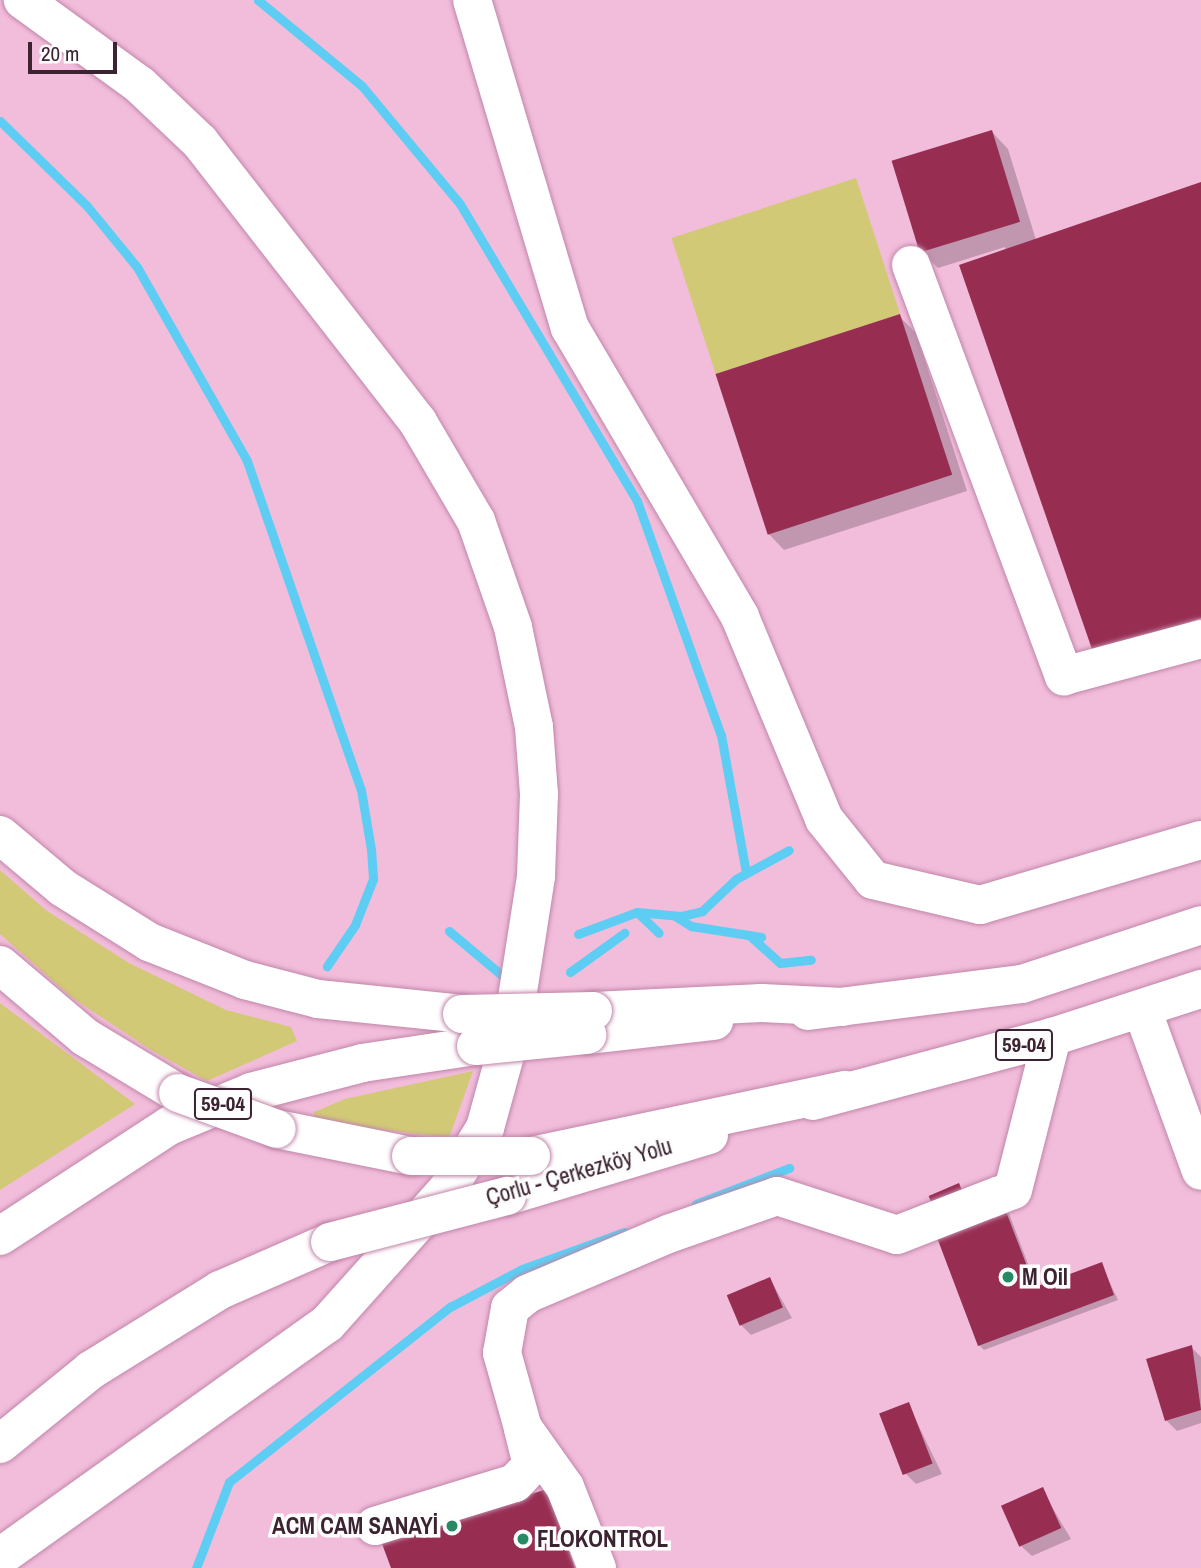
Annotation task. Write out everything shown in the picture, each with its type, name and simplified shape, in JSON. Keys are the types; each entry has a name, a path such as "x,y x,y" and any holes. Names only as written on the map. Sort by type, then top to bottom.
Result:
{"main road":[{"path":"0,1557 327,1324 447,1190 485,1128 512,1030 536,876 539,794 534,727 513,627 476,521 418,422 201,142 140,85 23,0"},
{"path":"472,0 570,328 740,617 824,819 873,880 980,905 1201,840"},
{"path":"911,265 1064,677 1201,639"},
{"path":"0,835 63,888 149,942 245,980 318,999 469,1030 590,1023 762,1003 842,1007 1022,984 1201,925"},
{"path":"0,965 85,1037 178,1093 277,1129 411,1156 531,1156 845,1090"},
{"name":"Çorlu - Çerkezköy Yolu","path":"0,1444 91,1370 220,1290 330,1242 506,1196 845,1090 1052,1037 1201,989"},
{"path":"1142,1009 1201,1171"},
{"name":"59-04","path":"0,1236 169,1126 251,1092 362,1063 469,1030"},
{"path":"375,1525 515,1483 532,1465 502,1353 510,1308 527,1294 777,1196 897,1235 1013,1190 1052,1037"},
{"path":"523,1428 565,1487 597,1568"}],"shaded area":[{"path":"0,0 1201,0 1201,1568 0,1568"},
{"path":"856,178 900,314 716,374 671,238"},
{"path":"0,870 47,911 129,963 226,1010 291,1027 297,1041 207,1081 151,1050 71,997 0,934"},
{"path":"0,1003 135,1104 0,1190"},
{"path":"473,1071 449,1138 315,1121 314,1112 345,1099"}],"building":[{"path":"992,130 1020,222 920,253 892,161"},
{"path":"1201,182 1201,618 1094,655 959,265"},
{"path":"900,314 952,475 768,535 715,374"},
{"path":"959,1183 968,1204 938,1217 929,1196"},
{"path":"1002,1201 1035,1287 1102,1262 1114,1295 978,1346 933,1227"},
{"path":"770,1277 783,1307 740,1326 727,1295"},
{"path":"1192,1345 1201,1410 1165,1421 1146,1359"},
{"path":"909,1402 933,1464 903,1475 879,1413"},
{"path":"1043,1487 1061,1528 1019,1547 1001,1506"},
{"path":"547,1489 575,1568 391,1568 381,1541"}],"waterway":[{"path":"258,0 362,86 460,204 637,501 721,735 746,873"},
{"path":"0,121 87,206 137,267 247,461 361,790 371,849 373,879 355,925 327,966"},
{"path":"637,912 681,916 702,911 736,879 789,850"},
{"path":"578,934 637,912 659,933"},
{"path":"675,916 691,926 761,937"},
{"path":"449,931 504,977"},
{"path":"570,972 624,933"},
{"path":"749,935 780,963 811,960"},
{"path":"696,1204 789,1168"},
{"path":"196,1568 229,1482 450,1307 522,1269 624,1232"}],"place":[{"name":"M Oil","path":"1008,1277"},
{"name":"ACM CAM SANAYİ","path":"452,1526"},
{"name":"FLOKONTROL","path":"523,1539"}]}
